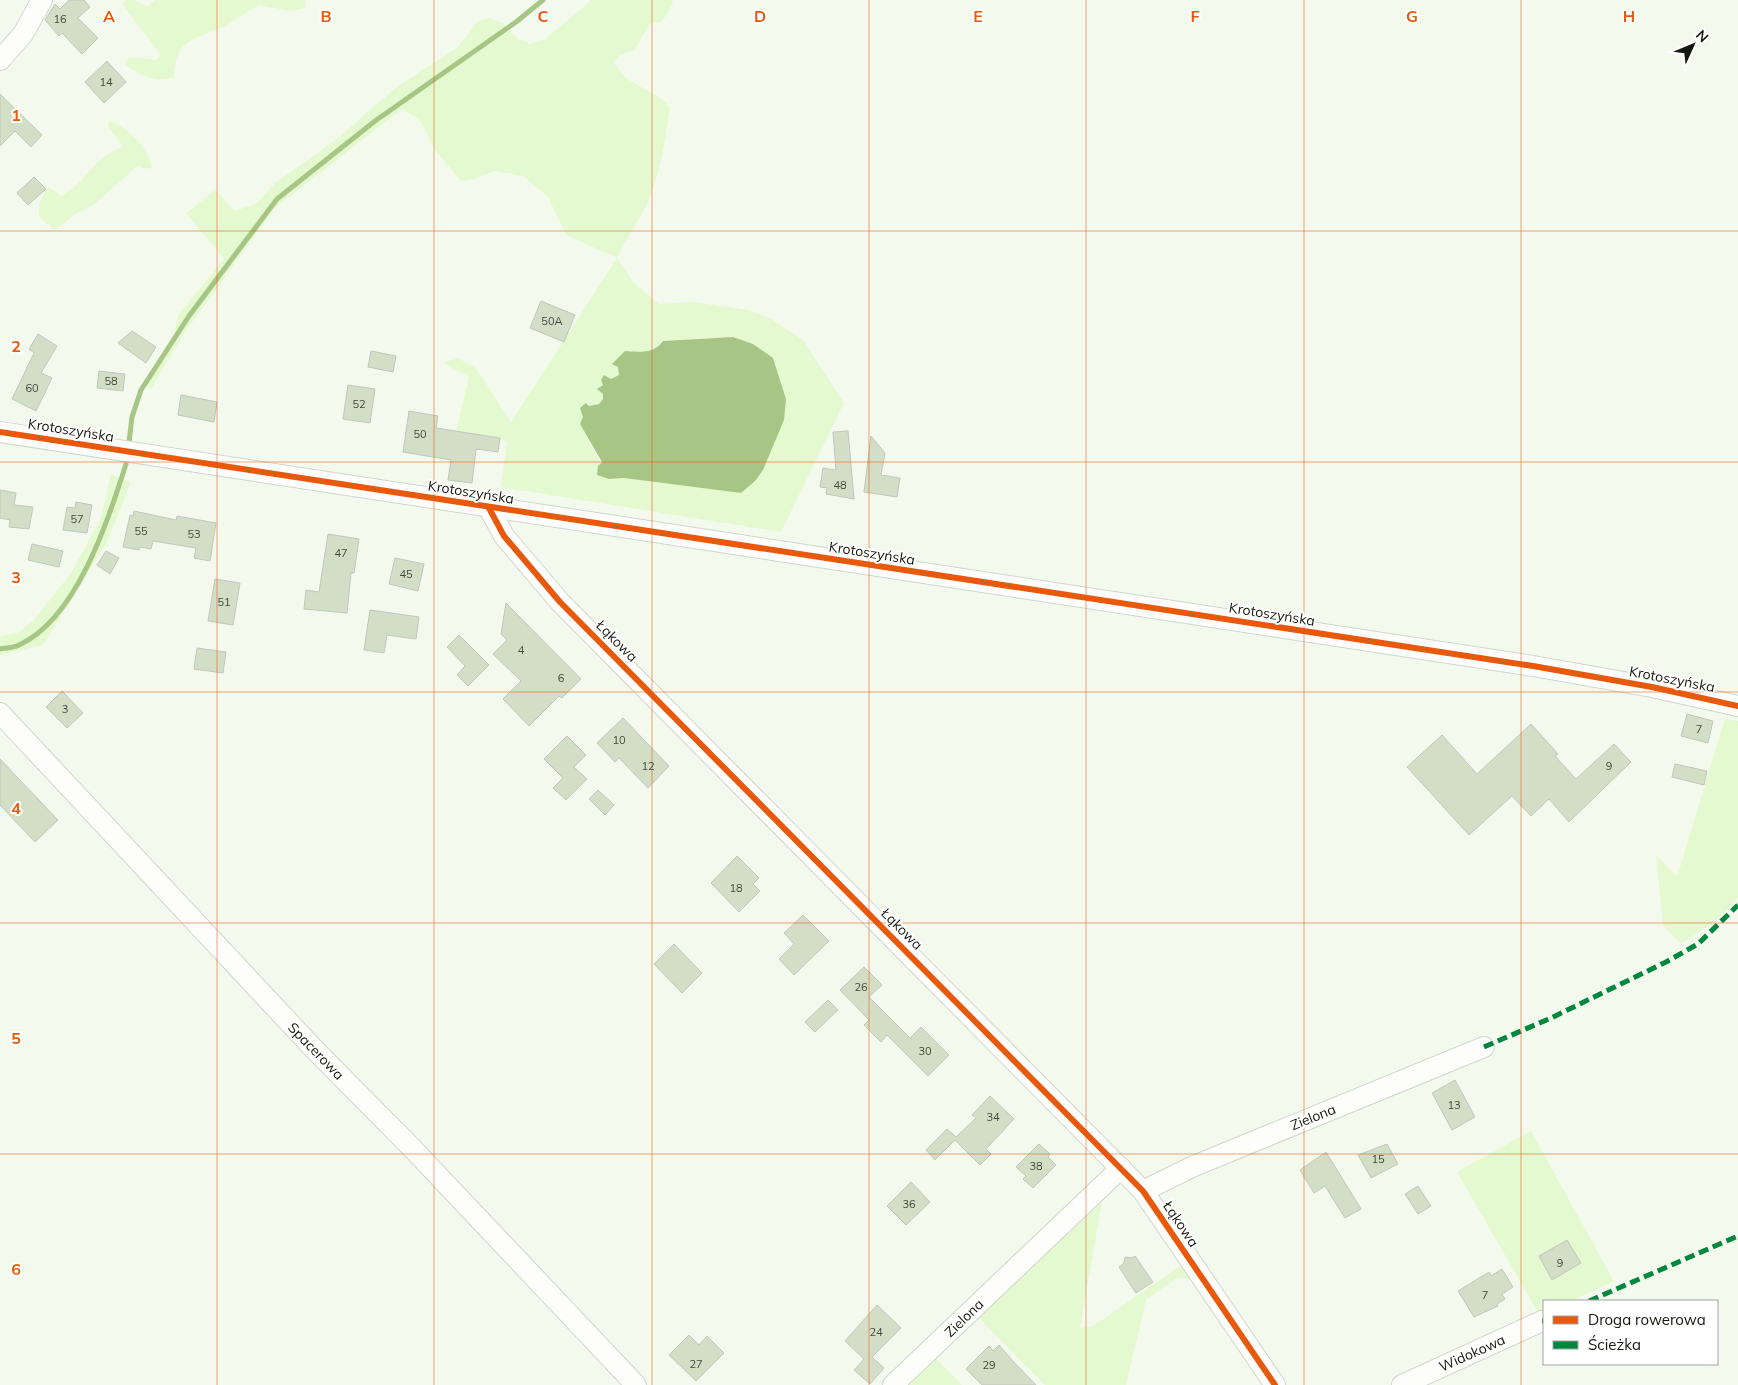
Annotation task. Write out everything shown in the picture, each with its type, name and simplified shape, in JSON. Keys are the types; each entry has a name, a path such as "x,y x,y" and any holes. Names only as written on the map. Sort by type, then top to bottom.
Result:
{"street":[{"path":"0,60 22,34 42,0"},
{"name":"Krotoszyńska","path":"0,432 1533,666 1652,687 1738,706"},
{"name":"Łąkowa","path":"489,508 504,536 560,602 1143,1191 1275,1385"},
{"name":"Spacerowa","path":"0,712 308,1042 636,1385"},
{"name":"Zielona","path":"1143,1191 1194,1166 1484,1047"},
{"name":"Zielona","path":"893,1385 1121,1168"},
{"name":"Widokowa","path":"1402,1385 1542,1321"}],"shaded area":[{"path":"126,0 134,0 148,6 155,0 306,0 305,8 290,11 259,5 226,26 193,39 182,48 178,55 174,77 155,79 136,72 125,64 129,57 156,60 161,55 122,4"},
{"path":"592,0 672,0 673,3 662,22 650,23 635,50 619,55 614,63 627,78 657,95 670,107 662,156 652,192 617,258 566,235 548,197 523,176 495,171 474,179 461,181 435,150 421,121 402,109 275,208 185,332 151,389 144,383 173,336 179,313 224,259 186,213 215,190 235,211 257,203 275,183 333,142 398,86 458,47 478,21 489,18 503,23 517,38 530,44 545,39"},
{"path":"109,120 116,123 136,139 146,152 152,167 146,169 138,166 92,206 77,213 54,230 39,216 42,197 49,187 61,196 69,191 104,157 122,147 119,140 108,127"},
{"path":"617,258 634,283 659,304 692,302 749,310 773,320 803,340 844,403 781,532 501,487 507,442 500,438 456,431 469,377 443,363 458,358 476,368 511,422","holes":["733,337 773,358 786,399 763,470 741,493 624,478 609,479 580,424 589,406 599,404 603,399 603,394 598,389 603,385 604,375 611,379 619,375 618,367 613,364 658,347 663,341"]},
{"path":"733,337 753,344 773,358 786,399 784,420 763,470 755,481 741,493 624,478 609,479 597,475 598,466 602,462 580,424 583,417 580,408 586,403 589,406 599,404 603,399 603,394 597,389 603,385 601,380 604,375 611,379 619,375 618,367 612,364 625,351 641,352 651,350 663,341"},
{"path":"111,474 131,482 106,544 43,645 0,655 0,636 19,632 34,620 71,573 101,518"},
{"path":"1725,719 1738,721 1738,898 1715,922 1681,944 1663,925 1656,855 1677,877"},
{"path":"1531,1131 1614,1281 1574,1300 1543,1300 1543,1315 1540,1316 1457,1172"},
{"path":"1103,1196 1080,1328 1093,1326 1183,1264 1190,1279 1177,1278 1146,1300 1126,1385 1045,1385 977,1316"},
{"path":"935,1357 962,1385 907,1385"}],"building":[{"path":"69,0 84,0 90,7 78,18 98,38 82,54 62,33 59,36 45,20 55,4 60,9"},
{"path":"107,61 126,82 104,103 85,82"},
{"path":"0,94 42,135 31,147 15,131 0,146"},
{"path":"34,177 46,189 28,205 17,193"},
{"path":"541,301 575,315 564,342 530,328"},
{"path":"132,331 156,347 146,363 118,343"},
{"path":"38,334 57,346 41,373 52,378 36,411 12,399 34,353 29,349"},
{"path":"371,351 396,356 393,372 368,367"},
{"path":"99,371 125,374 123,391 97,388"},
{"path":"348,385 375,389 370,423 343,419"},
{"path":"181,395 217,402 214,422 178,415"},
{"path":"409,411 438,416 436,428 500,438 498,452 476,449 472,483 448,480 451,460 403,452"},
{"path":"848,431 854,499 826,494 827,488 820,487 823,468 836,470 833,432"},
{"path":"871,436 885,453 881,475 900,478 897,497 864,492"},
{"path":"0,490 16,493 14,505 33,507 29,529 9,527 10,520 0,518"},
{"path":"76,502 92,505 87,533 63,530 67,507 75,508"},
{"path":"134,511 176,520 177,516 216,523 210,561 194,558 196,548 153,541 151,549 140,547 139,550 123,547 130,515 133,516"},
{"path":"328,534 359,539 354,573 351,573 347,613 304,609 306,590 319,592"},
{"path":"32,544 63,551 59,567 28,560"},
{"path":"106,551 119,558 110,574 97,565"},
{"path":"395,558 424,564 418,591 389,584"},
{"path":"215,579 240,583 233,625 208,621"},
{"path":"506,603 581,679 562,698 559,696 529,726 503,699 521,681 493,654 507,640 501,634"},
{"path":"370,610 419,617 416,639 387,635 384,653 364,650"},
{"path":"459,635 489,665 468,686 457,675 465,666 447,647"},
{"path":"197,648 226,652 223,673 194,669"},
{"path":"62,691 83,713 67,728 46,707"},
{"path":"1687,714 1713,721 1708,743 1681,736"},
{"path":"623,718 669,766 648,788 619,758 615,762 597,743"},
{"path":"1531,724 1558,754 1555,756 1576,779 1614,744 1631,762 1569,822 1549,799 1531,816 1512,796 1469,835 1407,767 1442,735 1477,774"},
{"path":"567,736 586,755 574,767 587,779 566,800 553,788 563,778 544,759"},
{"path":"0,759 58,820 35,842 0,805"},
{"path":"1675,764 1707,771 1704,785 1672,777"},
{"path":"598,790 614,805 605,815 589,799"},
{"path":"737,856 759,878 753,884 760,891 739,912 711,883"},
{"path":"803,915 829,941 794,975 779,959 794,944 784,933"},
{"path":"674,944 702,973 682,993 654,964"},
{"path":"864,967 882,985 869,997 910,1038 921,1027 949,1055 928,1076 887,1035 881,1042 864,1025 869,1020 840,990"},
{"path":"828,1000 838,1010 815,1032 805,1022"},
{"path":"1455,1080 1475,1117 1452,1130 1432,1093"},
{"path":"990,1096 1014,1119 986,1149 991,1154 980,1165 955,1140 935,1160 926,1150 947,1129 956,1137 976,1118 972,1115"},
{"path":"1039,1144 1050,1154 1048,1157 1056,1165 1033,1188 1023,1179 1026,1176 1016,1167"},
{"path":"1387,1144 1398,1164 1371,1178 1358,1155"},
{"path":"1326,1152 1361,1209 1345,1218 1325,1186 1314,1193 1300,1170"},
{"path":"911,1182 930,1202 906,1225 887,1206"},
{"path":"1418,1186 1431,1206 1418,1214 1405,1194"},
{"path":"1567,1240 1581,1263 1552,1280 1539,1256"},
{"path":"1135,1256 1153,1282 1136,1293 1119,1267 1124,1263 1125,1257 1132,1258"},
{"path":"1502,1269 1513,1287 1502,1294 1505,1299 1497,1304 1498,1306 1474,1317 1458,1291 1489,1272 1491,1276"},
{"path":"877,1305 901,1328 872,1357 884,1368 870,1384 854,1370 864,1359 845,1341"},
{"path":"689,1335 699,1345 707,1336 724,1353 696,1381 669,1355"},
{"path":"999,1345 1036,1385 982,1385 966,1369 989,1346 993,1351"}],"waterway":[{"path":"129,442 132,417 141,390 189,316 277,199 375,121 516,22 543,0"},
{"path":"0,649 17,646 40,632 58,614 74,591 100,539 126,464"}],"marked path":[{"path":"1484,1047 1551,1018 1666,962 1698,944 1738,905"},
{"path":"1591,1300 1738,1236"}],"cycle path":[{"path":"0,432 1533,666 1652,687 1738,706"},
{"path":"489,508 504,536 560,602 1143,1191 1275,1385"}]}
